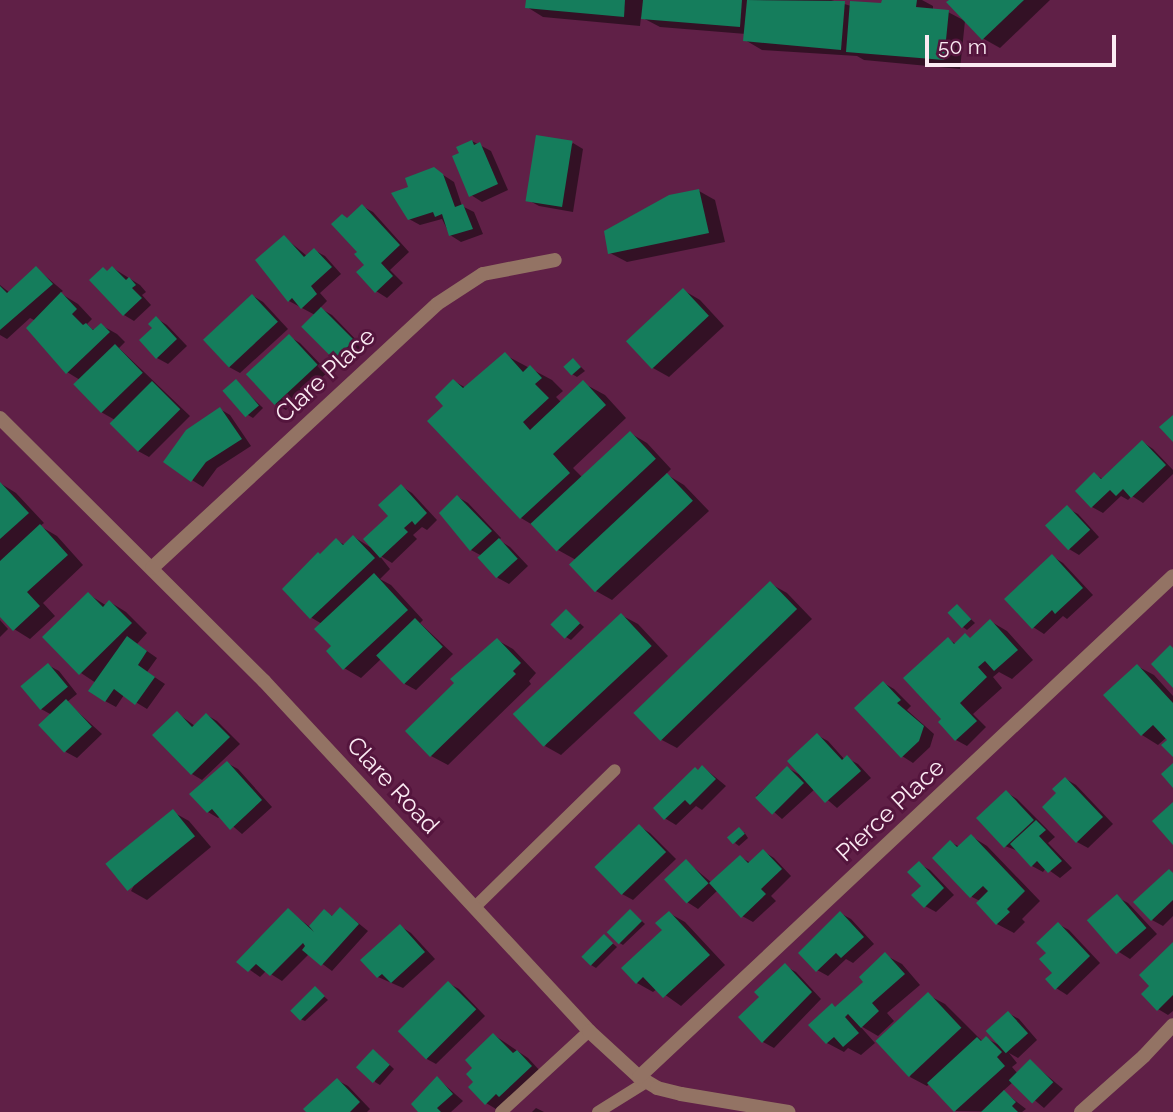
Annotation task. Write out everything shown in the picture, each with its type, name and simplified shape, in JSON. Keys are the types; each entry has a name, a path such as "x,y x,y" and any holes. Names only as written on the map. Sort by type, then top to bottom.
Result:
{"street":[{"name":"Clare Place","path":"152,568 437,304 484,274 555,260"},
{"name":"Clare Road","path":"0,418 152,568 476,906 589,1031 642,1079 681,1094 789,1112"},
{"name":"Pierce Place","path":"642,1079 1173,576"},
{"path":"1081,1112 1144,1056 1173,1025"}],"lane":[{"path":"476,906 615,769"},
{"path":"501,1112 589,1031"},
{"path":"598,1112 642,1079"}],"building":[{"path":"526,0 625,0 624,17 525,8"},
{"path":"643,0 742,0 740,27 641,19"},
{"path":"747,0 845,1 841,50 743,41"},
{"path":"882,0 917,0 916,7 949,10 944,60 846,52 850,1 881,3"},
{"path":"1024,0 982,40 946,2"},
{"path":"536,135 573,141 562,207 526,201"},
{"path":"472,140 474,145 480,142 498,184 469,197 452,156 459,153 456,147"},
{"path":"434,167 443,174 455,207 463,204 473,229 449,236 442,214 435,217 433,212 408,220 391,193 408,187 405,178"},
{"path":"699,189 709,233 608,254 604,231 669,195"},
{"path":"362,204 400,245 381,263 393,276 375,293 356,272 364,265 354,254 357,252 331,224 342,214 347,218"},
{"path":"284,235 304,257 314,248 332,267 311,286 317,294 301,309 292,298 288,302 255,260"},
{"path":"36,266 53,284 0,330 0,286 7,293"},
{"path":"112,266 126,280 129,277 136,285 132,288 142,298 123,316 89,280 103,267 107,271"},
{"path":"683,288 709,316 652,369 626,341"},
{"path":"61,292 77,309 72,314 83,325 86,323 93,330 101,323 110,332 66,374 26,328"},
{"path":"252,294 278,322 229,367 203,340"},
{"path":"321,307 354,340 334,360 301,327"},
{"path":"156,316 177,339 156,359 139,340 152,328 148,324"},
{"path":"289,334 318,365 274,405 246,374"},
{"path":"115,344 143,373 101,413 73,384"},
{"path":"505,352 523,372 530,365 542,378 535,384 549,398 523,422 530,430 583,380 606,405 553,454 570,473 520,519 427,421 443,406 435,397 453,379 463,388"},
{"path":"573,358 581,367 571,376 563,367"},
{"path":"236,379 259,405 245,417 222,391"},
{"path":"152,381 180,409 138,452 110,423"},
{"path":"220,407 242,439 206,462 191,482 163,462 186,430"},
{"path":"1173,415 1173,442 1159,427"},
{"path":"630,431 656,459 556,552 531,524"},
{"path":"1142,440 1166,465 1131,498 1123,489 1116,496 1110,490 1091,508 1075,491 1094,472 1101,479"},
{"path":"667,473 693,501 595,592 569,564"},
{"path":"0,482 29,513 0,539"},
{"path":"401,484 427,513 415,525 412,521 404,528 408,532 380,558 363,539 388,516 378,505"},
{"path":"457,495 492,531 470,551 439,513"},
{"path":"1067,505 1090,530 1068,550 1045,525"},
{"path":"40,524 68,555 27,592 40,606 13,631 0,617 0,561"},
{"path":"353,535 375,558 310,619 282,589 318,552 320,554 336,538 343,545"},
{"path":"499,538 518,559 496,578 477,557"},
{"path":"1052,554 1083,588 1055,614 1052,610 1032,629 1004,599"},
{"path":"374,573 408,610 343,670 326,651 331,646 314,629"},
{"path":"770,581 797,609 660,741 633,713"},
{"path":"88,592 103,607 109,600 132,623 79,675 42,637"},
{"path":"957,604 971,619 962,628 947,613"},
{"path":"566,609 580,623 565,639 550,625"},
{"path":"621,613 652,646 543,747 513,714"},
{"path":"415,618 443,647 404,684 376,656"},
{"path":"990,619 1018,650 994,671 985,661 978,667 987,677 960,703 977,721 955,741 938,722 941,719 903,678 948,637 954,644 965,633 970,638"},
{"path":"127,636 147,651 138,665 155,677 135,705 114,689 105,702 88,691"},
{"path":"497,638 521,663 513,671 516,674 430,757 405,731 454,683 450,679"},
{"path":"1170,645 1173,648 1173,688 1151,664"},
{"path":"48,663 68,687 40,710 20,686"},
{"path":"1137,664 1173,703 1173,757 1161,745 1167,740 1153,725 1141,736 1103,695"},
{"path":"883,681 901,700 897,703 924,726 919,741 901,758 854,708"},
{"path":"66,699 92,727 64,753 38,725"},
{"path":"177,711 192,727 206,713 230,737 191,775 152,735"},
{"path":"817,733 842,760 847,755 861,771 825,803 787,761"},
{"path":"227,761 262,800 230,830 212,809 207,813 189,794"},
{"path":"1173,763 1173,788 1161,774"},
{"path":"702,765 716,779 690,805 685,800 664,820 653,808 695,767 698,770"},
{"path":"787,766 804,783 772,815 755,798"},
{"path":"1065,777 1103,817 1076,843 1042,807 1056,793 1052,789"},
{"path":"1006,790 1034,820 1004,848 976,818"},
{"path":"1173,802 1173,845 1152,821"},
{"path":"173,809 195,836 127,891 105,864"},
{"path":"1036,820 1046,830 1039,836 1062,861 1048,873 1037,861 1031,867 1010,844"},
{"path":"639,824 666,852 621,895 594,867"},
{"path":"739,827 745,834 733,844 727,837"},
{"path":"971,834 1025,891 1007,909 1010,912 996,925 976,903 988,891 983,886 970,898 932,858 950,840 957,847"},
{"path":"763,849 782,869 761,889 766,894 741,918 709,883 740,855 748,863"},
{"path":"686,859 709,883 687,904 664,879"},
{"path":"919,861 944,888 924,908 911,895 921,886 907,872"},
{"path":"1169,869 1173,873 1173,900 1151,921 1133,902"},
{"path":"1117,894 1147,928 1116,954 1087,920"},
{"path":"340,907 359,924 321,966 302,950 305,946 303,943 270,976 256,964 248,972 236,962 288,908 314,932 309,926 324,909 332,916"},
{"path":"630,909 642,921 619,944 607,932"},
{"path":"669,911 710,955 663,998 643,977 636,984 621,968 662,930 655,923"},
{"path":"840,911 864,937 841,958 836,953 816,972 798,953"},
{"path":"1058,922 1090,956 1055,990 1045,979 1052,973 1039,959 1046,953 1036,943"},
{"path":"400,924 425,952 391,983 382,974 377,978 360,960"},
{"path":"604,934 613,943 591,966 581,957"},
{"path":"1173,942 1173,995 1157,1011 1141,994 1149,986 1139,975"},
{"path":"885,952 905,974 872,1003 879,1011 861,1028 848,1014 845,1017 859,1033 843,1047 834,1037 826,1044 808,1025 832,1003 835,1007 863,982 859,977"},
{"path":"785,963 812,992 762,1043 738,1017 759,997 754,992"},
{"path":"448,981 476,1009 426,1059 398,1031"},
{"path":"315,986 325,996 300,1021 290,1011"},
{"path":"928,992 961,1028 909,1077 875,1041"},
{"path":"1008,1011 1028,1033 1006,1053 986,1031"},
{"path":"493,1033 513,1053 517,1050 532,1066 499,1097 496,1094 485,1105 468,1087 473,1082 466,1074 472,1068 465,1060"},
{"path":"986,1036 1002,1052 997,1057 1005,1066 954,1112 927,1083 977,1037 981,1041"},
{"path":"373,1049 390,1065 373,1083 356,1067"},
{"path":"1030,1059 1053,1082 1032,1104 1009,1080"},
{"path":"437,1076 453,1094 437,1108 441,1112 418,1112 411,1104"},
{"path":"337,1078 360,1102 350,1112 306,1112 303,1109"},
{"path":"1004,1090 1016,1102 1012,1106 1018,1112 981,1112"}]}
